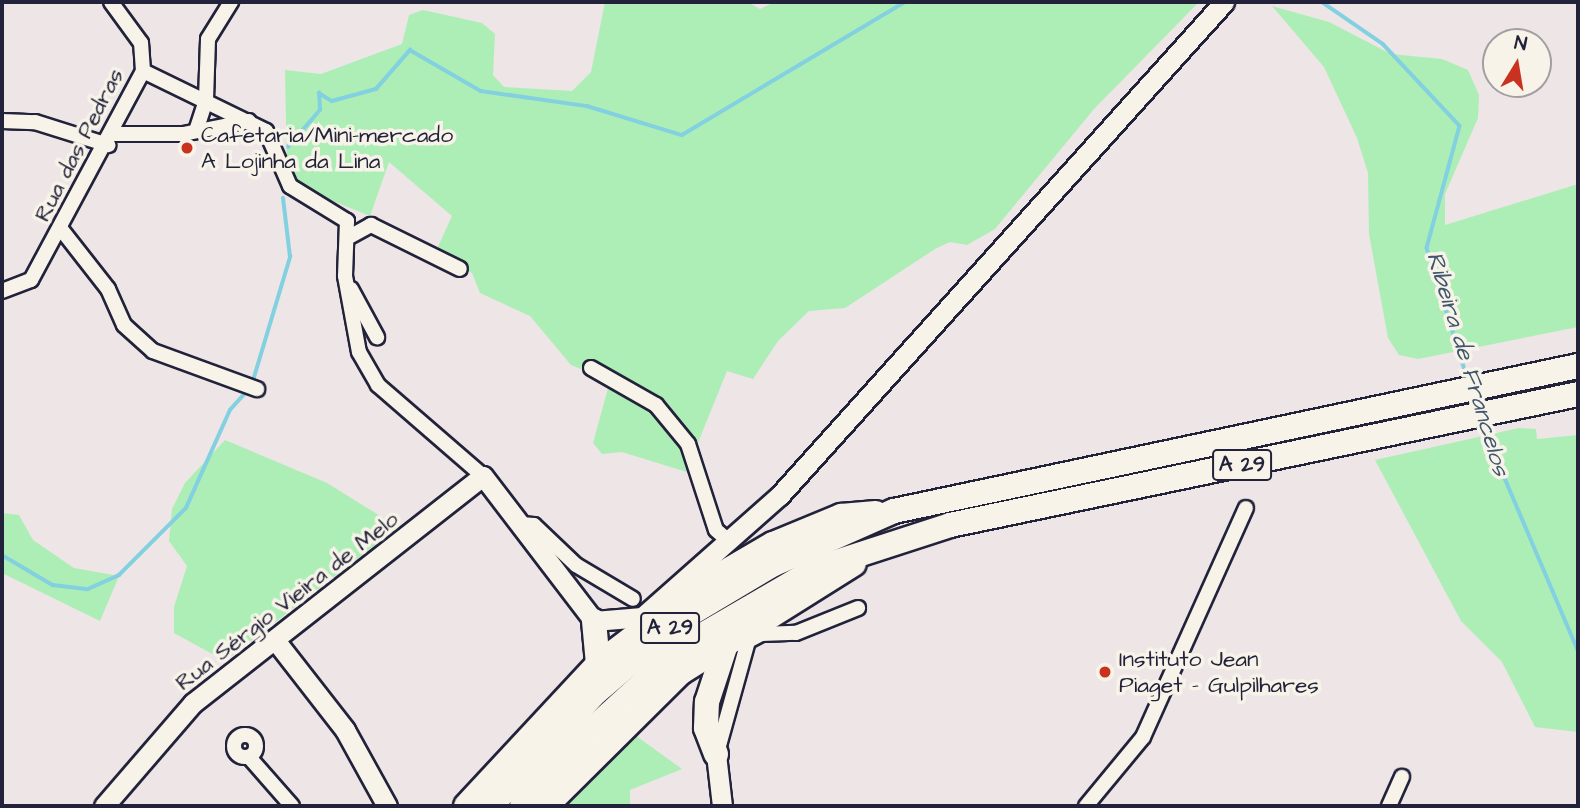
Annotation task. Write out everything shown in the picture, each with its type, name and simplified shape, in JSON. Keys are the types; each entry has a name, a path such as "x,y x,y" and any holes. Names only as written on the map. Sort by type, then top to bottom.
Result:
{"highway":[{"name":"A 29","path":"466,806 598,664 699,587 773,544 841,516 894,511 1576,365"},
{"name":"A 29","path":"522,806 586,735 685,645 799,578 874,549 981,518 1524,408 1578,394"},
{"path":"1524,408 1578,410"},
{"name":"A 29","path":"491,806 596,693 683,618 772,565 894,511"},
{"name":"A 29","path":"546,806 634,714 729,638 831,582 874,549"},
{"path":"594,621 598,664"},
{"path":"716,754 706,728 707,702 729,638"}],"main road":[{"path":"580,601 611,613 640,604 730,542 779,496 1224,2"},
{"path":"483,476 594,621 633,622 640,604"},
{"name":"Rua Sérgio Vieira de Melo","path":"106,805 193,704 483,476"},
{"path":"290,660 294,626"},
{"path":"275,640 367,762 387,806"},
{"path":"255,656 290,660"},
{"path":"716,754 722,806"}],"street":[{"name":"Rua das Pedras","path":"2,291 31,280 111,139 143,71 141,43 111,2"},
{"path":"196,131 206,100 208,39 231,2"},
{"path":"143,71 249,121 277,145 290,186 347,221 351,236 345,276 359,352 378,385 483,476"},
{"path":"2,121 35,122 111,139 196,131 249,121"},
{"path":"351,236 371,226 460,269"},
{"path":"61,229 108,289 124,325 153,351 252,387"},
{"path":"345,276 377,337"},
{"path":"592,368 656,405 688,444 716,530 730,542"},
{"path":"1086,806 1143,737 1247,508"},
{"path":"520,524 534,525 576,565 640,604"},
{"path":"716,754 748,641 761,634 796,633 858,608"},
{"path":"248,757 292,806"},
{"path":"1389,806 1402,777"}],"green space":[{"path":"605,2 748,2 760,9 775,2 1199,2 1094,109 995,229 967,245 950,242 935,249 845,308 809,311 778,341 753,379 727,371 695,450 698,467 690,473 622,452 602,454 593,443 610,381 571,365 530,316 480,293 472,273 436,251 452,216 389,162 370,216 313,193 287,170 285,70 321,74 402,44 409,15 423,10 482,23 495,34 493,75 504,87 572,91 591,72"},
{"path":"1272,6 1329,22 1391,54 1442,59 1468,70 1479,95 1478,118 1445,194 1445,225 1578,184 1578,327 1418,359 1399,355 1388,338 1369,234 1368,173 1357,138 1324,67"},
{"path":"1519,428 1536,429 1537,439 1578,435 1578,732 1535,727 1502,662 1461,621 1375,460"},
{"path":"225,440 327,483 398,527 225,661 174,633 174,607 187,566 169,541 172,509 185,483"},
{"path":"2,513 19,515 33,540 74,568 119,576 100,621 2,573"},
{"path":"628,730 682,769 630,790 630,806 555,806"}],"waterway":[{"name":"Ribeira de Francelos","path":"288,147 320,110 319,93 332,101 376,89 410,50 481,91 587,106 682,135 905,2"},
{"name":"Ribeira de Francelos","path":"1322,2 1383,44 1460,126 1427,248 1468,380"},
{"name":"Ribeira de Francelos","path":"252,384 290,257 283,198"},
{"path":"2,555 53,585 88,589 119,575 186,508 230,410 248,390"},
{"name":"Ribeira de Francelos","path":"1482,424 1578,650"}],"place":[{"name":"Cafetaria/Mini-mercado A Lojinha da Lina","path":"187,148"},
{"name":"Instituto Jean Piaget - Gulpilhares","path":"1105,672"}]}
